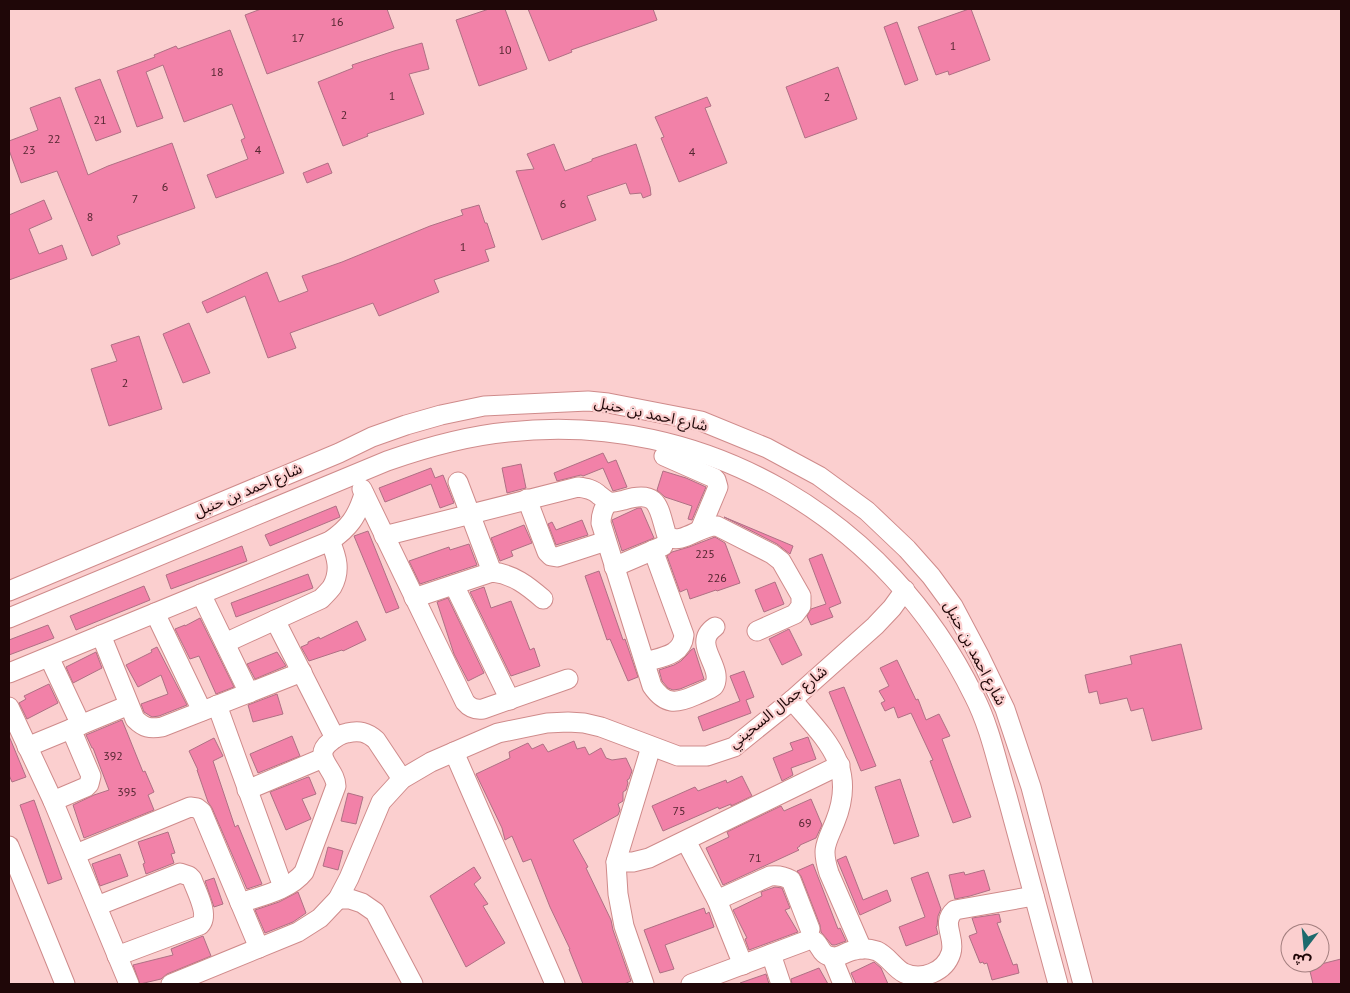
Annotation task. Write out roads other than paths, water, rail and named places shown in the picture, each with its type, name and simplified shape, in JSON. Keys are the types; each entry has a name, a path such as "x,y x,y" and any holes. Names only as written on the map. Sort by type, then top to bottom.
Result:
{"street":[{"name":"شارع احمد بن حنبل","path":"9,591 372,438 406,425 441,415 484,406 588,401 608,403 701,421 767,448 819,476 873,517 907,548 953,606 1005,709 1031,787 1083,984"},
{"path":"605,432 608,403"},
{"name":"شارع احمد بن حنبل","path":"9,618 356,474 447,442 478,436 540,429 584,430 665,442 704,454 742,469 779,487 846,532 905,590 955,658 976,699 989,736 1058,984"},
{"path":"664,456 714,478 718,483 700,530"},
{"path":"356,474 384,536 468,706 482,709 568,679"},
{"path":"458,482 492,572"},
{"path":"384,536 578,487 594,491 609,502 641,496 652,499 656,503 667,536 679,539"},
{"path":"9,673 330,541 352,522 360,508 364,494"},
{"path":"527,499 547,552 551,556 557,557 606,541"},
{"path":"609,502 601,515 601,523 644,662 652,686 657,693 674,701 683,701 712,688 716,684 717,678 706,646 707,635 715,627"},
{"path":"614,567 700,530 713,526 721,528 772,554 787,571 801,596 802,601 799,610 795,614 757,631"},
{"path":"225,643 321,599 332,587 337,572 337,556 330,541"},
{"path":"644,662 672,654 681,646 684,635 653,550"},
{"path":"414,598 492,572 510,576 528,586 542,599"},
{"path":"454,585 510,700"},
{"path":"883,619 905,590"},
{"path":"201,594 249,693"},
{"path":"883,619 895,612 905,611 918,613 928,621"},
{"path":"155,613 209,708 248,790 283,888"},
{"name":"شارع جمال السحيني","path":"177,983 298,932 320,918 338,899 349,878 381,802 402,778 431,762 498,734 547,723 568,722 601,727 678,756 707,756 734,747 792,700 883,619"},
{"path":"276,620 336,738"},
{"path":"101,635 135,719 142,726 152,729 162,727 302,672"},
{"path":"49,657 76,727 90,776 86,787 53,801"},
{"path":"792,700 831,746 840,765 843,786 842,796 838,816 828,836 825,848 825,861 862,949"},
{"path":"28,747 129,705"},
{"path":"9,707 76,854 129,984"},
{"path":"240,903 283,888 298,880 304,872 335,791 335,777 323,758 323,753 326,746 336,738 346,733 357,731 370,735 376,740 402,778"},
{"path":"644,984 624,926 618,894 616,862 651,747"},
{"path":"454,752 555,984"},
{"path":"248,790 323,758"},
{"path":"616,862 633,862 650,858 840,765"},
{"path":"1003,783 1031,787"},
{"path":"76,854 190,807 200,810 259,948"},
{"path":"686,841 717,900 743,965"},
{"path":"9,847 66,984"},
{"path":"97,906 180,873 192,880 204,910 203,923 118,956"},
{"path":"717,900 770,876 785,876 791,880 810,929"},
{"path":"691,984 712,981 743,965 811,940 817,942 821,951 826,955 838,956 855,950 866,949 878,952 904,972 915,976 926,975 937,971 946,963 951,953 953,942 948,924 950,916 955,910 1034,896"},
{"path":"338,899 350,899 362,903 375,912 408,983"},
{"path":"771,954 781,984"},
{"path":"832,956 843,984"}]}
